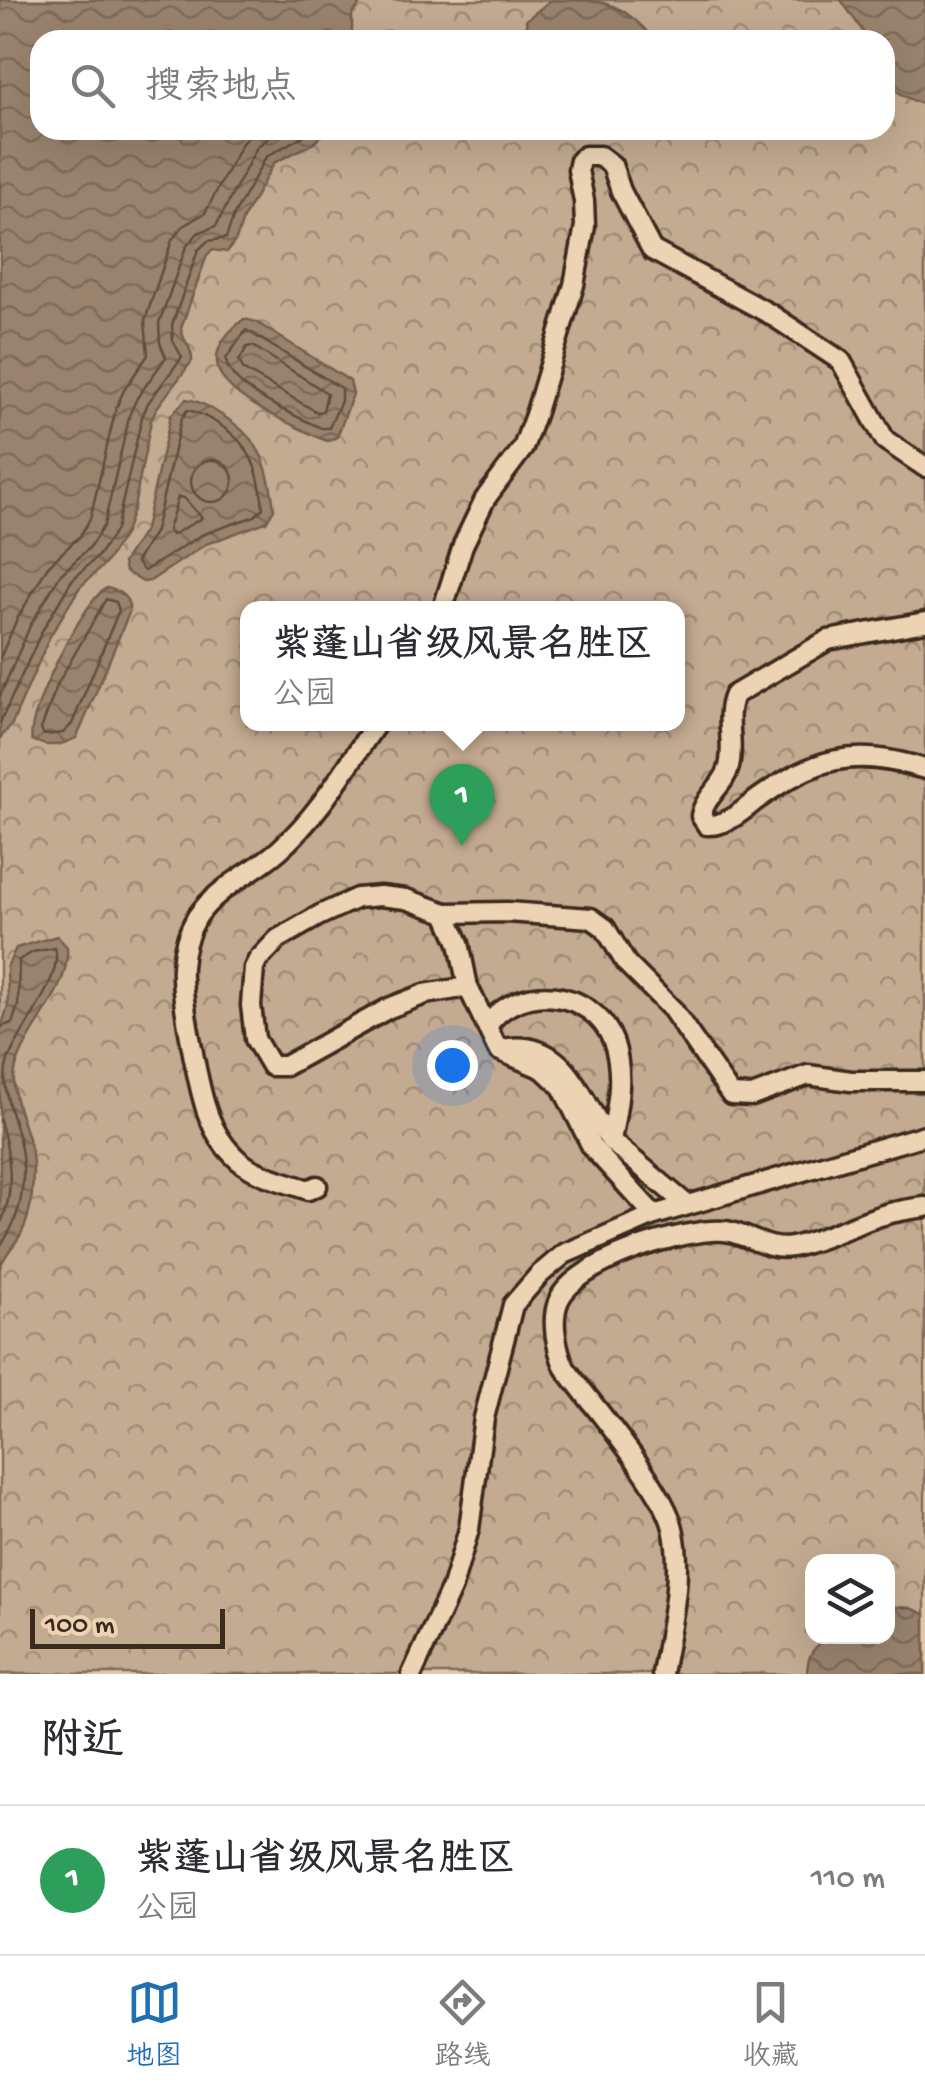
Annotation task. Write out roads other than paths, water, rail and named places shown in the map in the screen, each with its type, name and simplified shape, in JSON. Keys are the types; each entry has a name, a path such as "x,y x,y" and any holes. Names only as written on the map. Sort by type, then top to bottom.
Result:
{"street":[{"path":"445,601 478,514 523,448 536,412 574,284 585,226 578,166 585,156 600,156 612,165 621,192 652,250 770,314 842,361 886,440 925,467"},
{"path":"925,622 828,640 734,694 729,711 732,746 728,772 702,807 701,816 707,824 720,824 780,783 834,758 900,761 925,768"},
{"path":"316,1186 308,1190 264,1175 235,1158 222,1141 208,1114 182,991 185,943 210,901 280,850 332,790 371,731"},
{"path":"468,986 424,994 389,1008 286,1066 271,1066 256,1039 251,1005 254,968 264,951 278,939 357,898 406,898 446,914 507,912 591,918 605,928 626,964 672,1009 731,1095 752,1096 808,1075 851,1081 925,1080"},
{"path":"446,914 459,943 468,986 498,1050 554,1079 592,1147 654,1215"},
{"path":"487,1026 504,1005 528,997 555,997 578,1004 597,1020 612,1037 621,1080 611,1141"},
{"path":"498,1050 530,1049 558,1064 577,1082 596,1122 611,1141 687,1204"},
{"path":"412,1674 452,1587 469,1529 484,1418 513,1306 539,1275 564,1254 654,1215 925,1135"},
{"path":"662,1674 674,1609 676,1540 672,1524 632,1456 565,1368 556,1321 559,1298 597,1265 683,1236 726,1232 772,1247 793,1247 884,1214 925,1206"}],"water":[{"path":"0,0 363,0 352,15 352,30 30,30 30,140 317,140 274,163 243,219 236,240 227,252 212,250 207,255 181,328 192,361 151,421 125,533 105,564 80,587 50,636 12,724 0,738"},
{"path":"551,0 598,2 621,10 645,30 527,30 526,20"},
{"path":"841,0 925,0 925,105 895,89 895,30 862,30"},
{"path":"244,319 256,322 350,381 353,394 337,437 327,441 276,417 235,391 222,376 217,359 223,340"},
{"path":"186,399 230,420 251,440 264,463 274,509 266,522 206,544 143,582 125,571 123,563 145,529 171,415"},
{"path":"107,588 124,596 129,613 81,728 76,738 59,744 32,740 38,707 59,658 85,612"},
{"path":"57,936 67,947 62,979 22,1052 14,1079 32,1154 31,1201 21,1234 0,1267 0,1032 8,1005 7,967 16,948"},
{"path":"895,1607 925,1614 925,1674 807,1674 815,1648 820,1644 895,1644"}],"place":[{"name":"紫蓬山省级风景名胜区","path":"462,846"}]}
